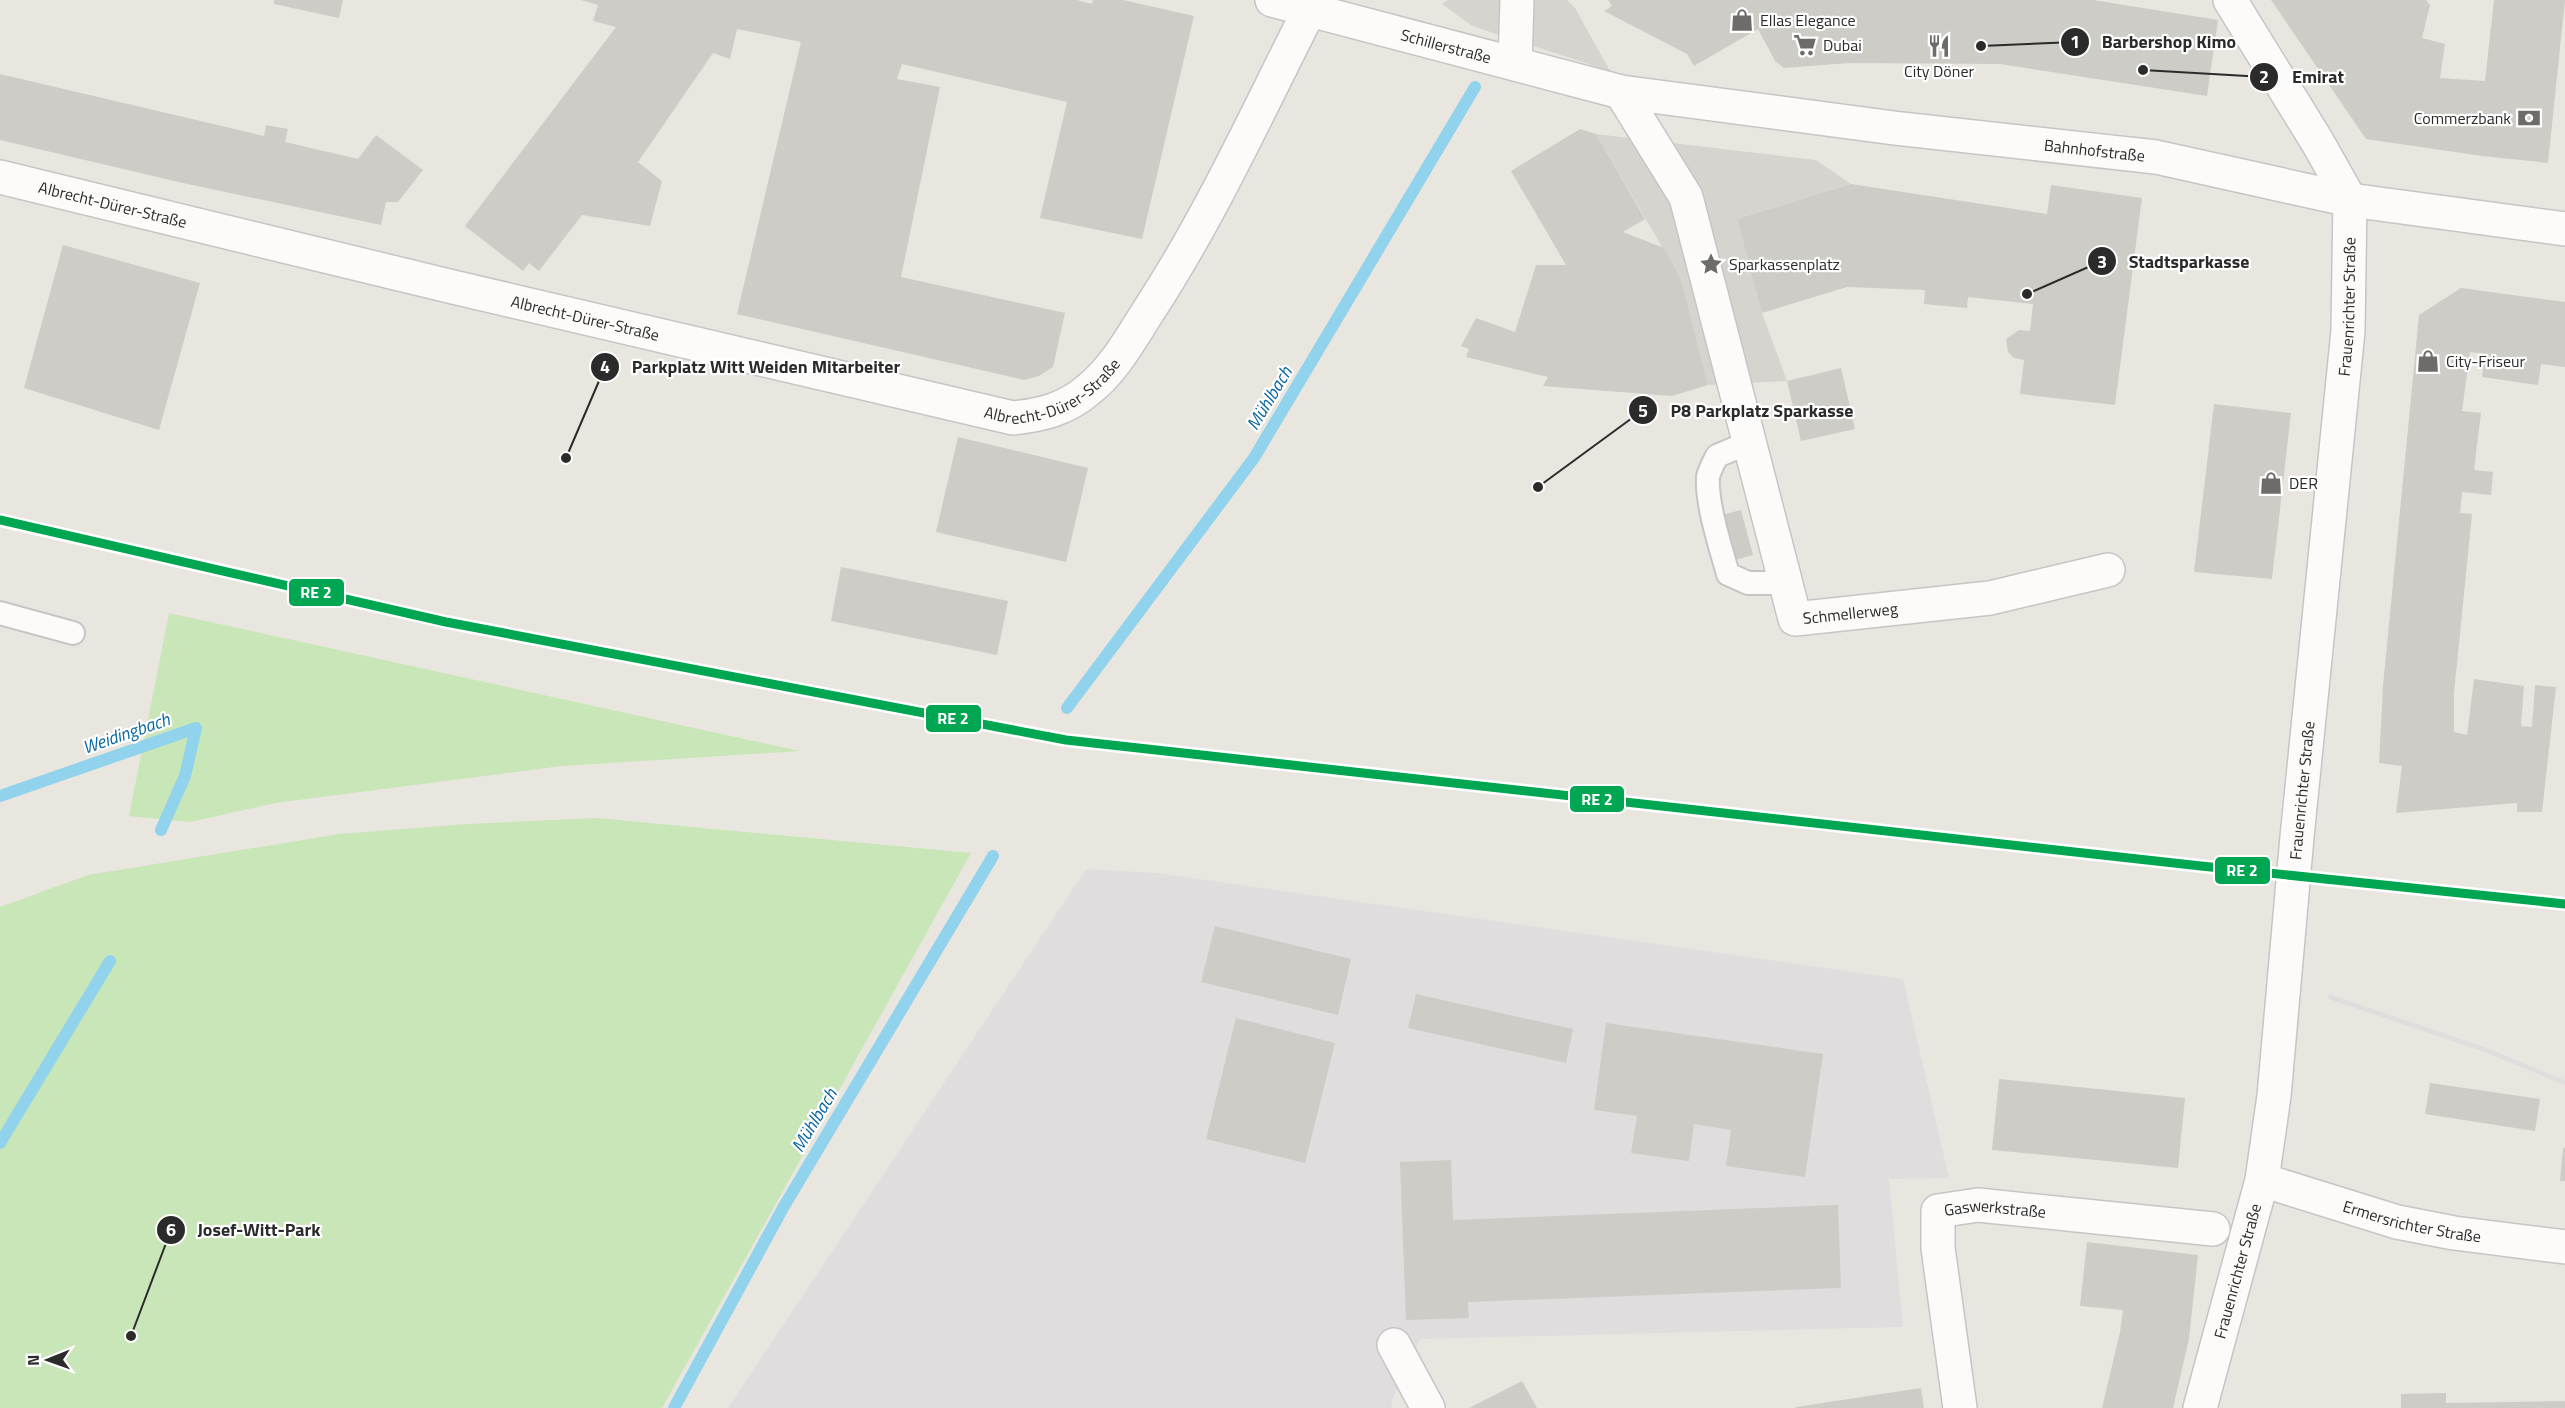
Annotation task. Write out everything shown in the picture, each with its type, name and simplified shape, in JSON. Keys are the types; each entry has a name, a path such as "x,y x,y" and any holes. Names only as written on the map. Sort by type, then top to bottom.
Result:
{"street":[{"name":"Schillerstraße","path":"1272,0 1621,92"},
{"path":"1515,64 1517,0"},
{"path":"2230,0 2318,143 2350,201"},
{"name":"Albrecht-Dürer-Straße","path":"0,177 453,287 1013,418 1038,416 1066,406 1090,390 1116,361 1196,235 1309,11"},
{"path":"1621,92 1686,197 1748,431"},
{"name":"Bahnhofstraße","path":"1621,92 1894,128 2146,155 2350,201 2565,229"},
{"name":"Frauenrichter Straße","path":"2200,1408 2262,1180 2275,1084 2298,825 2348,331 2350,201"},
{"name":"Schmellerweg","path":"1748,431 1795,619 1990,598 2108,570"},
{"name":"Ermersrichter Straße","path":"2262,1180 2397,1222 2454,1233 2565,1247"},
{"name":"Gaswerkstraße","path":"1960,1408 1938,1248 1938,1211 1978,1205 2213,1229"},
{"path":"1394,1345 1428,1408"}],"lane":[{"path":"1748,431 1717,456 1708,476 1711,506 1720,545 1728,574 1748,583 1786,583"},
{"path":"0,613 73,633"}],"shaded area":[{"path":"1448,0 1567,0 1575,8 1610,71 1472,26 1442,4"},
{"name":"Sparkassenplatz","path":"1596,134 1816,160 1851,184 1737,219 1762,313 1787,381 1708,385 1681,279"},
{"path":"1086,869 1156,873 1903,979 1949,1178 1889,1179 1903,1327 1420,1339 1391,1403 1393,1408 728,1408"}],"green space":[{"path":"169,613 800,751 562,766 275,803 190,822 129,816"},
{"path":"597,818 971,853 662,1408 0,1408 0,907 88,875 339,834 467,824"}],"building":[{"path":"274,0 343,0 339,18 274,4"},
{"path":"581,0 1077,0 1092,4 1093,0 1123,0 1194,16 1142,239 1040,218 1067,102 902,64 897,79 940,87 901,277 1065,313 1053,367 1039,376 1024,380 737,314 801,42 737,29 730,59 713,53 638,162 662,181 650,226 582,215 539,271 529,263 523,271 465,226 616,27 593,21 598,5"},
{"path":"1608,0 2093,0 2218,20 2207,96 2000,64 1849,63 1784,68 1775,61 1758,29 1694,66 1687,54 1604,11 1612,6"},
{"path":"2271,0 2426,0 2430,5 2422,38 2445,44 2440,78 2485,81 2494,0 2565,0 2548,163 2366,139"},
{"path":"0,74 264,136 266,125 288,129 285,142 358,159 376,135 423,170 398,202 386,202 381,225 183,183 0,140"},
{"path":"1580,129 1596,134 1645,219 1623,232 1664,248 1681,279 1708,385 1672,396 1543,386 1548,377 1466,357 1469,349 1461,346 1476,318 1515,332 1536,265 1566,265 1511,171"},
{"path":"1851,184 2047,214 2051,185 2142,198 2115,405 2020,394 2024,360 2014,358 2008,352 2006,339 2019,330 2030,331 2033,304 1968,297 1967,308 1924,304 1925,290 1847,287 1762,313 1737,219"},
{"path":"63,245 200,283 159,430 24,388"},
{"path":"2461,288 2565,302 2565,367 2541,364 2538,385 2482,377 2485,354 2470,352 2462,411 2481,413 2474,470 2493,472 2491,495 2462,492 2460,513 2472,514 2454,693 2454,732 2467,735 2474,679 2524,686 2521,726 2532,727 2535,685 2556,687 2542,812 2517,812 2517,803 2396,813 2402,766 2379,763 2383,686 2419,315"},
{"path":"1841,368 1855,429 1801,441 1787,381"},
{"path":"2214,404 2291,413 2272,579 2194,572"},
{"path":"958,437 1088,468 1066,562 936,532"},
{"path":"1741,510 1753,555 1714,566 1702,520"},
{"path":"841,567 1008,601 997,655 831,621"},
{"path":"1215,926 1351,959 1338,1015 1201,982"},
{"path":"1416,994 1573,1029 1566,1063 1408,1028"},
{"path":"1236,1018 1335,1043 1305,1163 1206,1139"},
{"path":"1606,1023 1823,1054 1805,1177 1726,1166 1731,1130 1694,1124 1689,1161 1631,1153 1637,1116 1594,1110"},
{"path":"1999,1079 2185,1098 2178,1168 1992,1150"},
{"path":"2430,1083 2540,1099 2535,1131 2425,1114"},
{"path":"2563,1148 2565,1148 2565,1181 2560,1181"},
{"path":"1451,1160 1453,1220 1838,1205 1841,1288 1468,1302 1469,1318 1406,1320 1400,1162"},
{"path":"2087,1242 2198,1255 2189,1339 2173,1408 2102,1408 2123,1310 2080,1306"},
{"path":"1522,1381 1537,1408 1469,1408"},
{"path":"1921,1388 1924,1408 1796,1408 1796,1407"},
{"path":"2446,1393 2446,1403 2565,1401 2565,1408 2401,1408 2401,1394"}],"waterway":[{"name":"Mühlbach","path":"1067,708 1254,458 1475,87"},
{"name":"Weidingbach","path":"0,796 196,728 185,776 161,830"},
{"name":"Mühlbach","path":"674,1408 783,1208 993,856"},
{"name":"Weidingbach","path":"0,1143 110,961"}],"railway":[{"path":"2330,997 2486,1050 2565,1083"}],"transit line":[{"path":"0,520 446,622 1066,740 2201,866 2565,904"}],"place":[{"name":"Ellas Elegance","path":"1742,20"},
{"name":"Dubai","path":"1805,45"},
{"name":"City Döner","path":"1939,46"},
{"name":"Barbershop Kimo","path":"1981,46"},
{"name":"Emirat","path":"2143,70"},
{"name":"Commerzbank","path":"2529,118"},
{"name":"Sparkassenplatz","path":"1711,264"},
{"name":"Stadtsparkasse","path":"2027,294"},
{"name":"City-Friseur","path":"2428,361"},
{"name":"Parkplatz Witt Weiden Mitarbeiter","path":"566,458"},
{"name":"DER","path":"2271,483"},
{"name":"P8 Parkplatz Sparkasse","path":"1538,487"},
{"name":"Josef-Witt-Park","path":"131,1336"}]}
